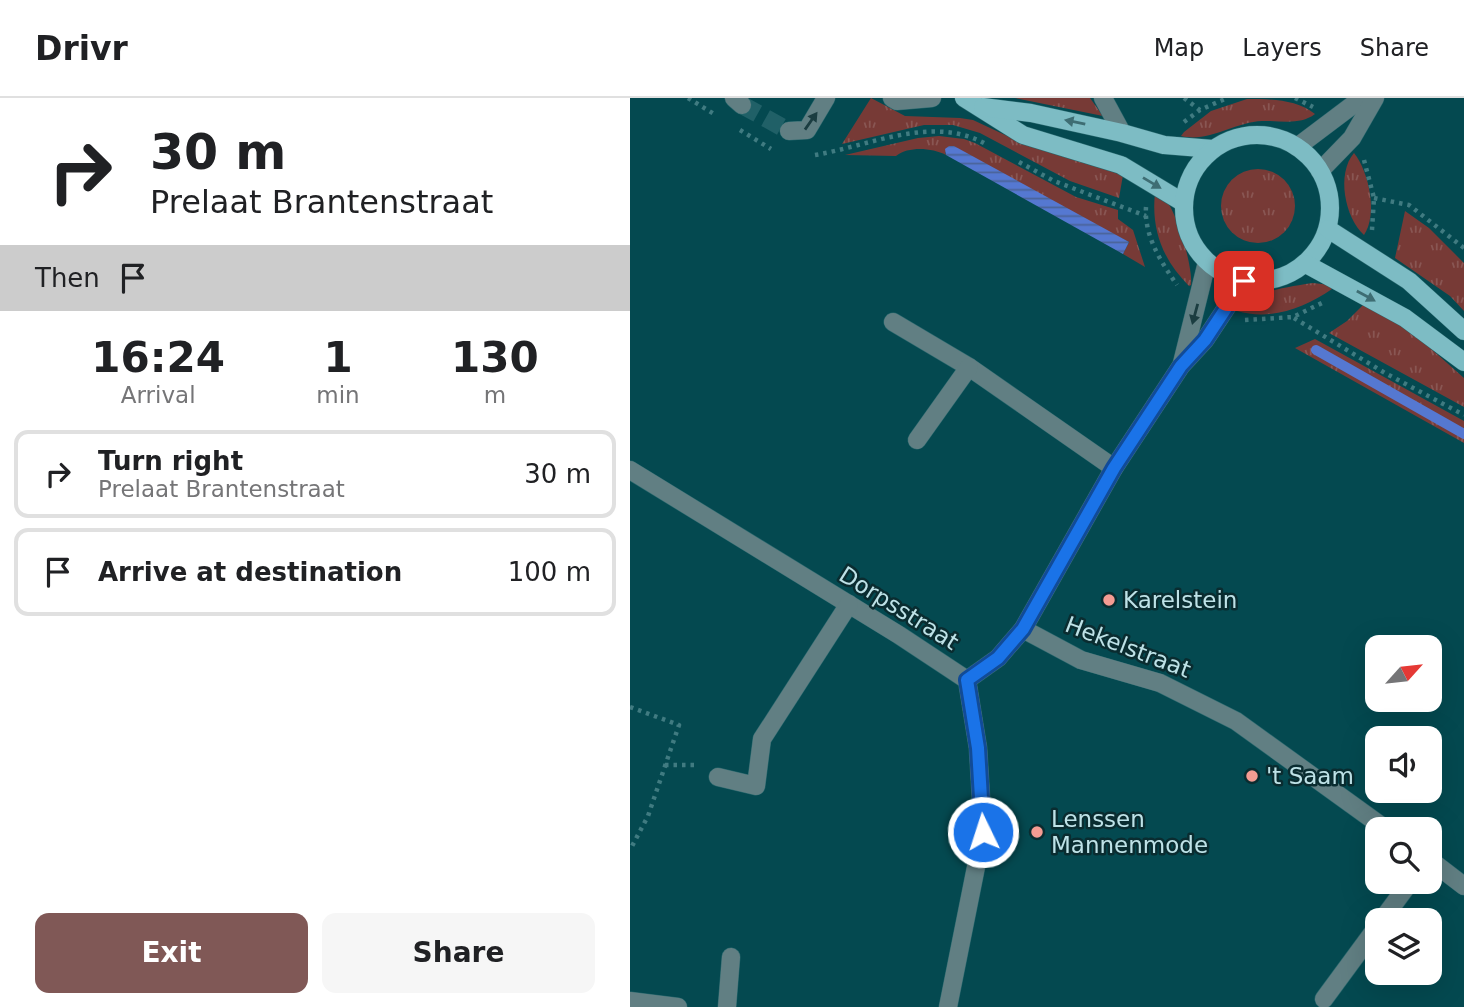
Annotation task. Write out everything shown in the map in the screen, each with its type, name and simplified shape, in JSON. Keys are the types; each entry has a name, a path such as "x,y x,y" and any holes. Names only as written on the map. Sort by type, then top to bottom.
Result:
{"main road":[{"path":"972,102 1122,133 1164,145 1213,149"},
{"path":"972,102 1023,135 1121,165 1184,203"},
{"path":"1250,135 1265,135 1297,146 1311,158 1320,171 1331,203 1328,229 1322,244 1306,264 1287,276 1266,281 1244,281 1224,274 1207,262 1191,240 1184,203 1191,177 1213,149 1230,140 1250,135"},
{"path":"1328,229 1409,281 1464,331"},
{"path":"1306,264 1405,318 1464,362"}],"street":[{"path":"789,131 807,130 826,98"},
{"path":"892,98 897,101 932,98"},
{"path":"1103,98 1122,133"},
{"path":"1297,146 1362,98"},
{"path":"1320,171 1352,138 1375,98"},
{"path":"1181,366 1207,262"},
{"path":"967,680 998,658 1023,629 1114,468 1181,366 1205,340 1244,281"},
{"path":"893,322 969,368 1114,468"},
{"path":"917,440 969,368"},
{"name":"Dorpsstraat","path":"630,470 967,680 978,748 983,832 948,1007"},
{"path":"718,776 756,786 762,739 849,604"},
{"name":"Hekelstraat","path":"1023,629 1082,660 1160,683 1236,721 1369,817"},
{"path":"1442,869 1464,886"},
{"path":"1324,999 1365,943"},
{"path":"727,1007 731,957"},
{"path":"630,1001 678,1007"}],"path":[{"path":"688,98 721,118"},
{"path":"1184,98 1200,110"},
{"path":"732,125 776,152"},
{"path":"814,155 916,132 956,133 985,144"},
{"path":"1009,156 1055,181 1146,216"},
{"path":"1374,198 1409,205 1464,248"},
{"path":"1293,317 1385,373 1464,415"},
{"path":"630,707 679,725 648,816 630,850"}],"green space":[{"path":"871,98 905,116 973,120 1029,146 1123,175 1119,198 1070,181 980,133 953,125 924,125 842,144"},
{"path":"1015,98 1090,98 1103,116"},
{"path":"1247,99 1291,103 1315,114 1296,121 1252,122 1201,137 1181,136 1211,111"},
{"path":"939,136 975,143 1076,197 1118,210 1118,219 1133,230 1145,267 1123,254 1129,242 945,152 946,155 921,149 896,156 845,155 918,138"},
{"path":"1354,153 1364,171 1370,193 1370,216 1364,235 1352,218 1345,196 1345,172"},
{"path":"1251,169 1265,169 1279,175 1289,185 1295,206 1293,220 1279,237 1265,243 1251,243 1237,237 1227,227 1221,213 1221,199 1227,185 1237,175"},
{"path":"1155,193 1170,206 1179,227 1187,253 1191,277 1189,286 1172,266 1161,244 1155,219"},
{"path":"1405,211 1429,228 1464,263 1464,311 1450,296 1395,258"},
{"path":"1313,283 1330,285 1332,289 1287,311 1250,314 1237,311 1242,304 1260,295"},
{"path":"1365,303 1411,331 1464,378 1464,407 1329,333 1347,321"},
{"path":"1315,339 1464,421 1464,443 1295,348"}],"water":[{"path":"954,146 1129,242 1123,254 946,155 945,149"}],"waterway":[{"path":"1316,350 1464,434"}],"tunnel":[{"path":"742,105 789,131"}],"place":[{"name":"Karelstein","path":"1109,600"},
{"name":"'t Saam","path":"1252,776"},
{"name":"Lenssen Mannenmode","path":"1037,832"}],"route":[{"path":"983,832 978,748 967,680 998,658 1023,629 1114,468 1181,366 1205,340 1244,281"}]}
